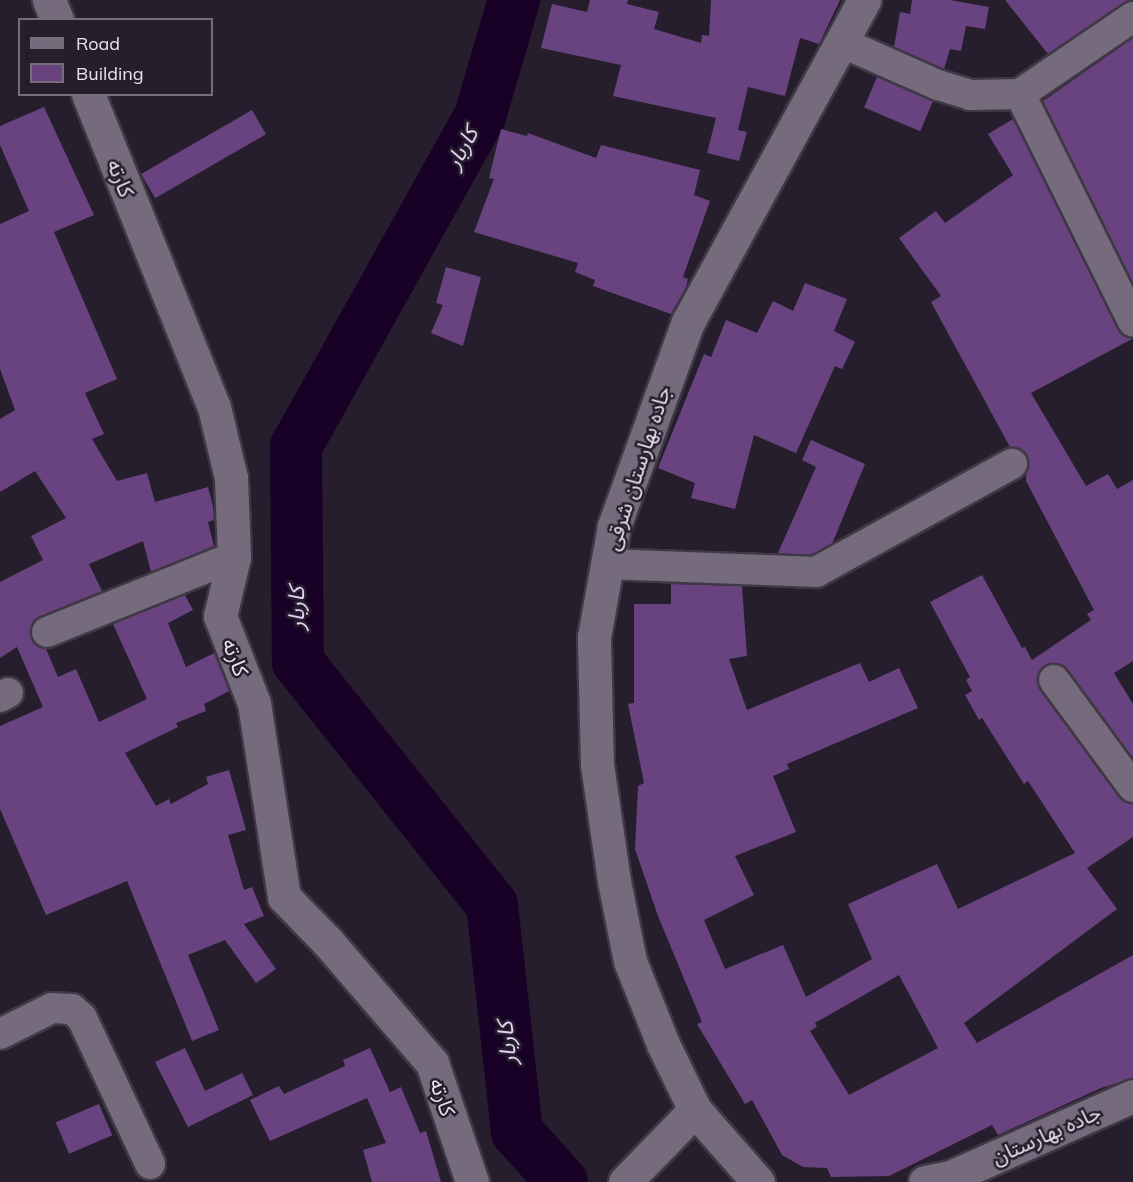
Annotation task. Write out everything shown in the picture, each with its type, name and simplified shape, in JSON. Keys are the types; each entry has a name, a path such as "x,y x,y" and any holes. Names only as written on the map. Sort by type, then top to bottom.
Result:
{"street":[{"path":"49,0 56,18"},
{"name":"جاده بهارستان شرقی","path":"758,1182 695,1110 663,1044 630,961 614,881 597,764 594,637 614,526 688,322 843,43 864,0"},
{"path":"843,43 938,86 970,95 1020,94 1133,17"},
{"path":"1020,94 1133,322"},
{"name":"کارته","path":"88,96 214,407 231,478 234,556 220,616 254,703 284,897 327,941 432,1064 472,1182"},
{"path":"607,564 816,572 1012,464"},
{"path":"47,632 234,556"},
{"path":"1054,680 1123,752 1133,787"},
{"path":"0,1034 52,1008 72,1009 82,1018 150,1164"},
{"name":"جاده بهارستان","path":"925,1182 950,1177 1133,1096"},
{"path":"625,1182 695,1110"}],"building":[{"path":"590,0 628,0 627,4 659,12 654,29 701,43 702,35 709,36 711,0 840,0 819,44 800,38 785,96 748,87 738,130 747,132 739,161 707,153 716,118 613,96 621,65 541,48 552,4 587,12"},
{"path":"912,0 950,0 989,7 985,29 966,26 961,51 950,49 944,69 894,47 900,12 910,14"},
{"path":"1005,0 1131,0 1048,54"},
{"path":"1133,38 1133,283 1043,101"},
{"path":"877,77 933,101 920,131 864,107"},
{"path":"44,107 94,215 54,232 117,379 85,393 104,434 92,439 117,481 147,473 155,502 208,487 213,506 214,520 208,522 214,546 151,572 143,541 89,564 102,591 41,616 30,630 36,645 46,649 58,677 76,669 99,722 147,699 113,624 185,595 193,610 168,623 186,667 214,653 229,691 204,704 206,711 176,723 178,727 125,753 156,806 169,799 171,804 208,784 206,777 229,770 246,830 228,835 244,890 252,887 264,916 244,924 276,969 256,983 225,940 188,955 219,1030 192,1041 127,881 46,915 0,809 0,726 43,707 17,647 0,658 0,582 43,560 31,536 66,518 35,471 0,492 0,419 15,410 0,369 0,224 29,211 0,145 0,126"},
{"path":"252,110 266,134 155,198 141,174"},
{"path":"1013,119 1118,330 1132,339 1031,393 1086,486 1108,474 1117,489 1133,480 1133,661 1114,673 1133,704 1133,758 1061,664 1044,666 1037,681 1119,797 1133,804 1133,837 1087,868 1117,909 964,1023 977,1043 1133,955 1133,1078 1101,1088 998,1135 992,1125 889,1176 831,1177 827,1168 803,1167 782,1155 752,1100 745,1104 697,1024 702,1022 658,916 635,849 638,786 644,783 628,704 634,703 634,604 671,604 671,584 742,586 747,656 729,659 747,710 860,663 869,682 899,668 918,708 787,764 789,769 773,776 796,832 735,856 754,895 704,920 725,969 783,945 806,997 872,959 848,904 937,864 958,909 1075,853 1028,781 1024,784 982,718 979,720 965,695 972,691 966,680 970,677 930,602 982,575 1022,648 1025,647 1032,660 1091,620 1087,614 1094,610 1026,481 1027,456 1020,449 1010,447 931,302 941,296 899,238 936,211 945,223 1013,175 988,134","holes":["899,975 938,1048 849,1095 810,1031 817,1027 815,1023"]},
{"path":"501,129 527,136 528,133 596,158 601,145 700,170 694,195 710,201 683,277 688,279 686,287 671,314 593,286 595,280 575,272 578,263 474,232 494,179 489,178"},
{"path":"446,267 481,277 463,346 431,333 443,305 436,303"},
{"path":"805,283 847,299 834,331 855,342 842,369 835,366 796,453 754,435 735,509 691,498 695,483 658,468 704,354 711,357 726,320 757,333 773,301 793,311"},
{"path":"811,440 865,464 832,544 812,555 778,553 816,467 802,460"},
{"path":"185,1048 205,1091 242,1073 253,1095 188,1127 155,1062"},
{"path":"370,1048 390,1092 401,1087 420,1133 426,1131 441,1182 372,1182 363,1150 386,1143 367,1098 270,1141 250,1100 279,1086 284,1094 345,1066 343,1060"},
{"path":"99,1104 112,1135 69,1154 56,1122"}],"waterway":[{"name":"کاربار","path":"514,0 480,116 296,446 298,662 492,905 517,1132 562,1182"}]}
